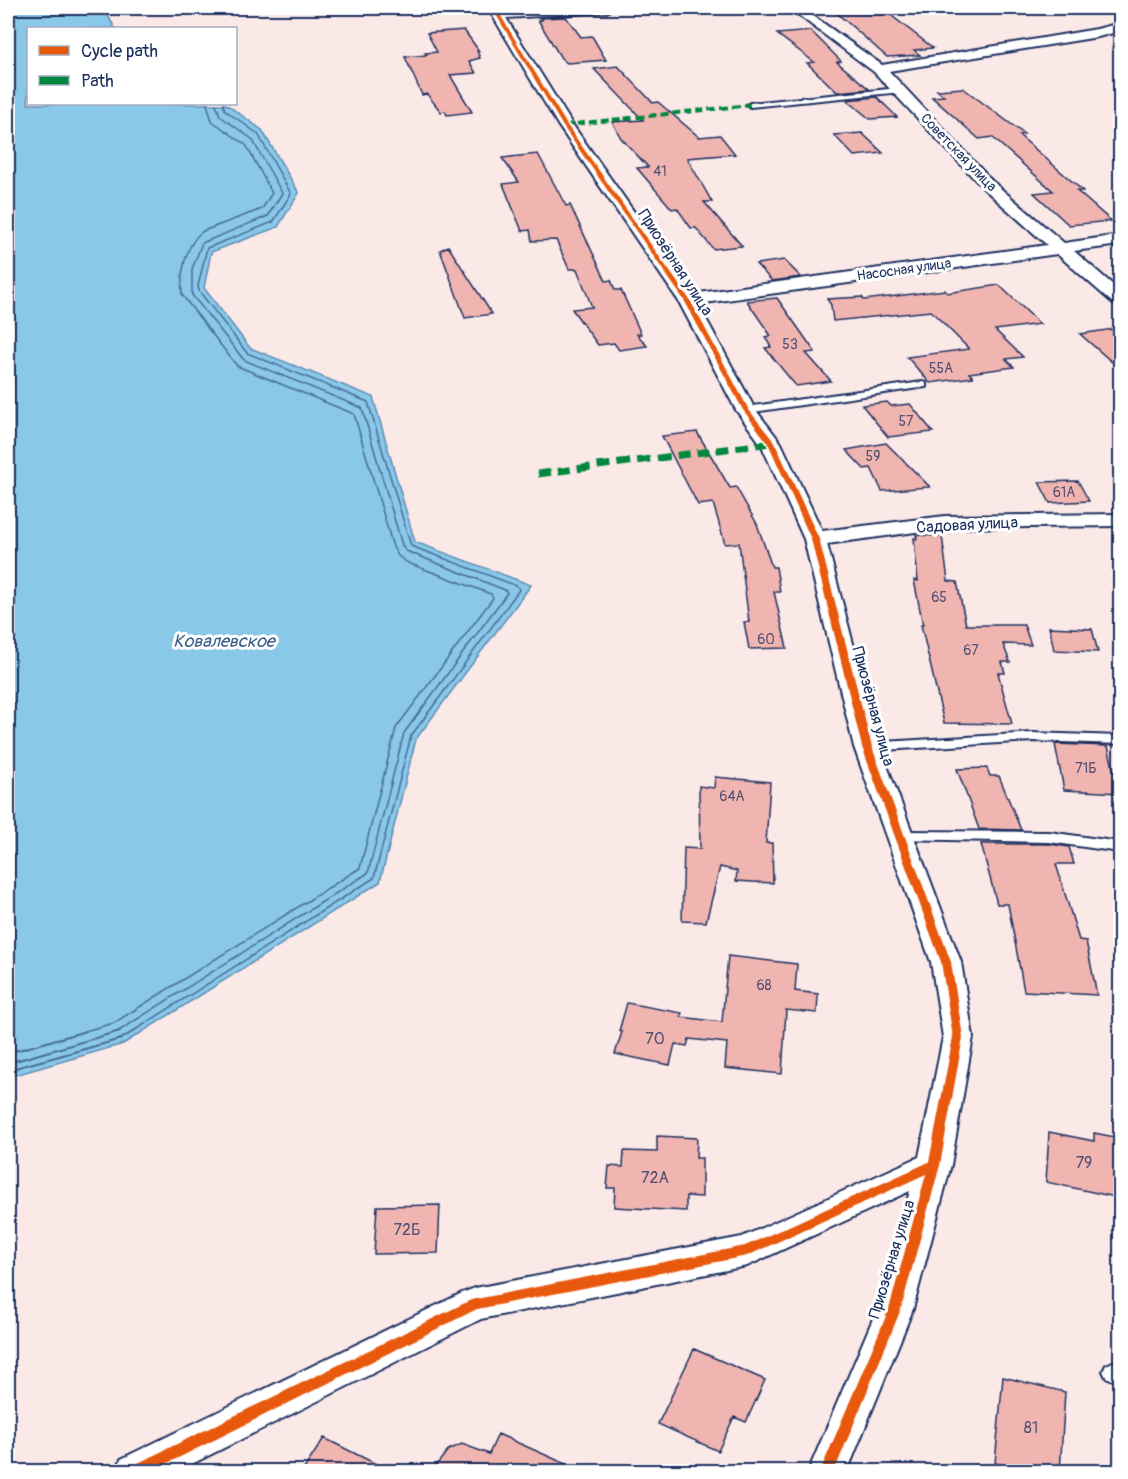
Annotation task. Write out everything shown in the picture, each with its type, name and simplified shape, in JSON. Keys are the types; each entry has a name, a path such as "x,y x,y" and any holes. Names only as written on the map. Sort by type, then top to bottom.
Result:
{"street":[{"path":"496,11 607,8"},
{"name":"Советская улица","path":"795,8 879,69 987,184 1120,300"},
{"name":"Приозёрная улица","path":"496,11 565,124 687,300 746,410 771,443 815,539 867,747 946,962 958,1037 934,1165 895,1309 826,1472"},
{"path":"879,69 1118,29"},
{"name":"Насосная улица","path":"687,300 1120,240"},
{"name":"Садовая улица","path":"815,539 945,522 1120,520"},
{"path":"135,1472 475,1304 747,1251 934,1165"}],"lane":[{"path":"750,105 899,90"},
{"path":"746,410 922,386"},
{"path":"867,747 1032,737 1120,740"},
{"path":"900,836 1049,837 1120,847"}],"water":[{"name":"Ковалевское","path":"8,8 111,8 108,16 114,27 27,27 27,105 227,105 262,130 299,193 278,227 211,252 204,288 250,348 373,397 415,542 531,585 416,739 380,882 123,1044 8,1077"}],"building":[{"path":"831,8 862,8 870,15 888,13 933,48 914,50 920,55 887,57"},
{"path":"566,17 581,37 592,36 606,60 567,63 561,58 538,20"},
{"path":"464,30 479,51 477,51 480,58 469,61 476,73 450,75 472,112 447,115 445,111 441,112 427,94 422,95 405,57 437,52 427,33"},
{"path":"811,31 841,61 837,62 869,89 837,92 807,63 814,62 777,34"},
{"path":"618,66 653,103 658,102 699,137 720,135 735,154 687,158 712,202 704,202 742,246 713,249 696,228 691,228 677,208 672,209 637,168 648,167 621,138 612,122 643,120 594,69"},
{"path":"963,88 1024,134 1019,135 1083,191 1077,191 1111,221 1069,225 1034,193 1053,191 992,137 979,139 932,97 944,96 937,90"},
{"path":"877,97 897,117 870,119 847,100"},
{"path":"862,133 883,153 854,156 834,135"},
{"path":"538,154 566,206 570,205 606,281 611,280 615,290 621,290 641,334 637,334 647,346 619,350 614,343 598,345 572,309 592,307 577,269 569,269 556,240 532,241 530,230 522,231 503,184 519,182 502,158"},
{"path":"448,246 492,314 465,318 440,250"},
{"path":"784,260 801,277 772,281 756,264"},
{"path":"999,285 1040,324 995,330 1023,357 1006,359 1014,367 969,373 973,377 930,383 907,357 969,349 931,311 833,321 831,305 827,299 862,297 864,300 945,290 947,293"},
{"path":"777,298 815,352 806,353 831,381 796,386 765,348 771,347 765,337 771,336 747,301"},
{"path":"1120,328 1120,369 1080,334"},
{"path":"887,402 891,406 910,404 933,432 888,437 862,405"},
{"path":"697,432 730,488 736,487 757,524 772,567 776,567 780,592 774,592 787,648 749,649 744,622 749,622 739,543 725,544 713,503 698,505 662,436"},
{"path":"886,443 930,487 882,491 871,468 864,469 846,450"},
{"path":"1078,481 1089,501 1050,503 1039,482"},
{"path":"916,535 942,536 948,581 957,582 966,625 1024,625 1031,645 1003,644 1010,662 1002,662 1005,673 998,673 1012,724 944,723 921,625 923,625 914,580 918,581 914,538 917,539"},
{"path":"1049,627 1092,629 1098,652 1054,650"},
{"path":"1055,744 1108,746 1119,793 1064,790"},
{"path":"987,768 990,776 999,776 1021,830 979,829 957,769"},
{"path":"715,777 770,782 766,843 772,843 773,883 736,881 737,871 720,867 706,922 682,921 684,848 700,849 699,786 714,788"},
{"path":"981,844 1050,844 1069,847 1074,864 1056,864 1079,940 1086,941 1097,995 1024,991 1008,904 997,904"},
{"path":"728,956 797,964 795,991 818,994 817,1013 786,1010 782,1074 725,1068 727,1043 689,1039 687,1046 675,1044 670,1065 615,1054 627,1003 682,1013 681,1017 722,1022"},
{"path":"1049,1132 1094,1141 1094,1133 1120,1138 1120,1198 1046,1182"},
{"path":"657,1136 697,1138 696,1158 702,1158 702,1197 686,1196 686,1211 614,1207 615,1188 607,1188 609,1166 623,1167 624,1151 657,1152"},
{"path":"440,1205 438,1253 374,1254 377,1206"},
{"path":"694,1349 765,1380 746,1422 734,1417 718,1451 658,1424"},
{"path":"1003,1377 1065,1392 1060,1472 1030,1472 995,1463"},
{"path":"498,1434 584,1472 431,1472 448,1450 462,1444 489,1454"},
{"path":"324,1438 392,1472 302,1472"}],"marked path":[{"path":"565,125 750,105"},
{"path":"538,474 771,443"}],"cycle path":[{"path":"494,8 565,125 687,300 746,410 771,443 815,539 867,747 946,962 958,1037 934,1165 895,1309 827,1472"},
{"path":"135,1472 475,1304 747,1251 934,1165"}]}
